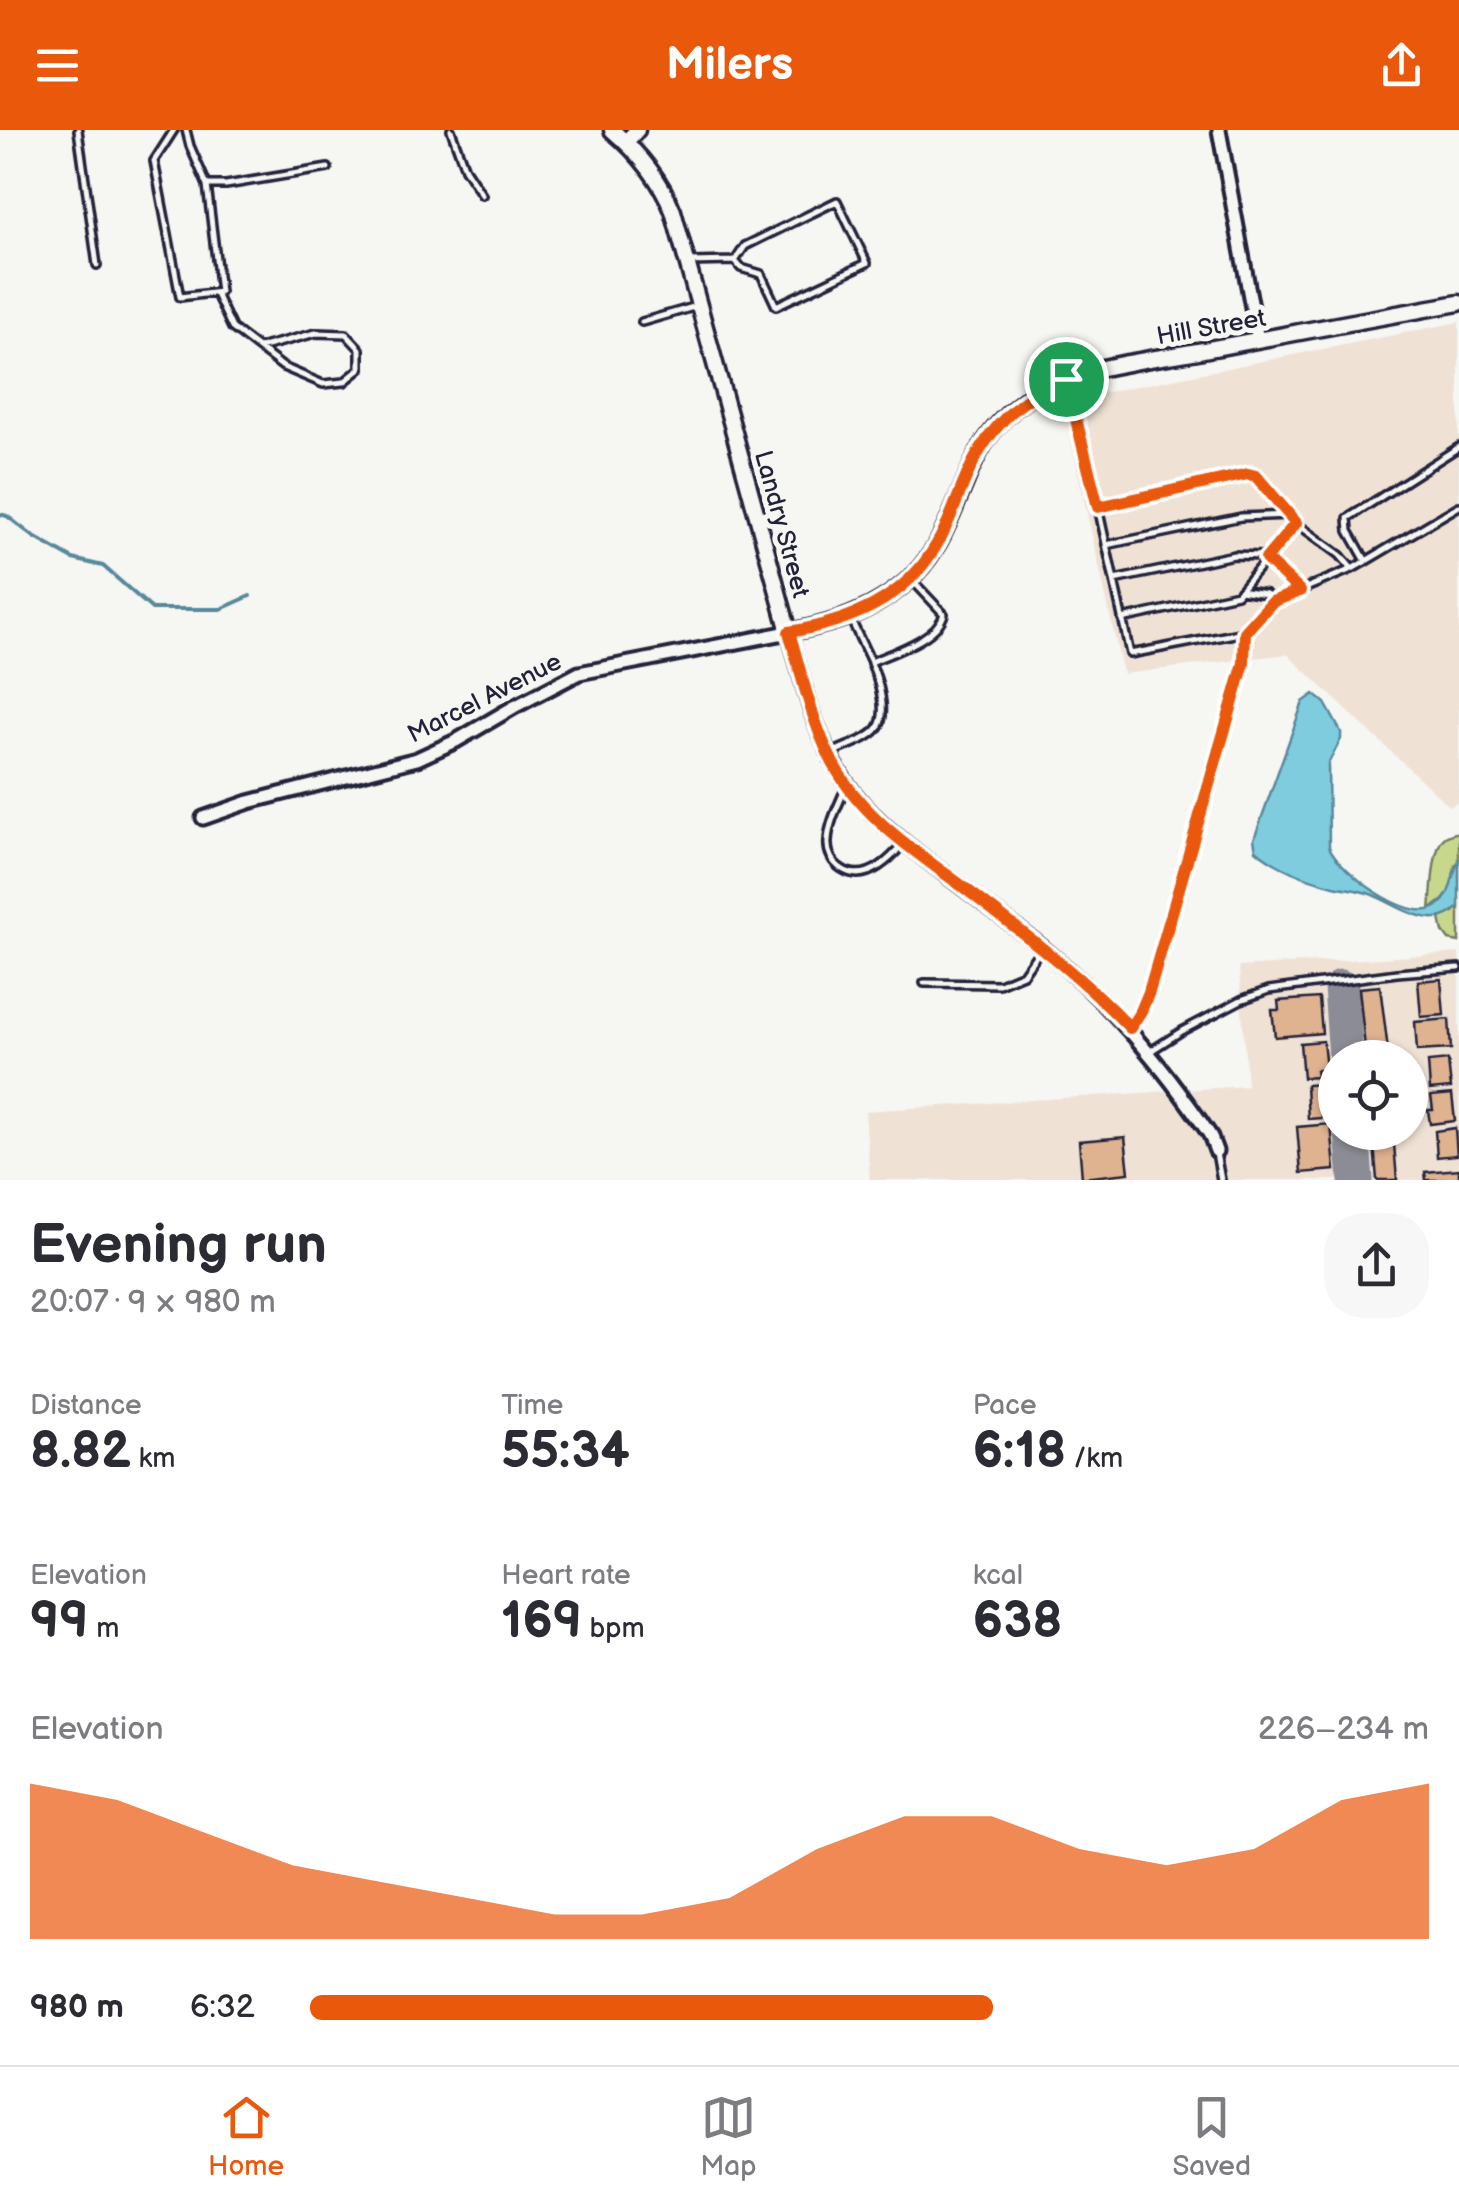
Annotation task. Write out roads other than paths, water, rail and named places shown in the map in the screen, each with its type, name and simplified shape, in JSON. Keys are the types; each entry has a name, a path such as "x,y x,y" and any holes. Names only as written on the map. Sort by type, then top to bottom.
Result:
{"street":[{"name":"Landry Street","path":"612,130 631,136 673,212 808,699 847,784 904,843 1042,948 1102,1000 1149,1052 1210,1135 1216,1151"},
{"path":"1218,130 1258,340"},
{"name":"Hill Street","path":"789,632 850,618 879,603 910,578 936,547 976,455 996,426 1043,389 1066,379 1127,364 1459,303"},
{"name":"Marcel Avenue","path":"203,818 249,802 418,758 579,674 789,632"}],"lane":[{"path":"78,130 98,265"},
{"path":"174,130 154,161 180,297 220,292 206,185 186,130"},
{"path":"451,130 465,169 482,194"},
{"path":"206,185 328,168"},
{"path":"837,200 866,263 776,306 762,274 740,268 735,261 745,246 837,200"},
{"path":"688,262 735,261"},
{"path":"216,292 232,328 282,367 323,384 344,382 360,369 360,350 346,334 316,334 258,348"},
{"path":"642,322 700,305"},
{"path":"1066,379 1130,654 1245,632 1272,602 1352,570 1459,506"},
{"path":"1366,562 1349,532 1348,518 1459,447"},
{"path":"1098,507 1248,474 1256,476 1296,523 1340,555 1352,570"},
{"path":"1106,545 1240,517 1289,515"},
{"path":"1122,619 1236,594 1296,523"},
{"path":"1114,580 1234,554 1262,556 1300,591"},
{"path":"871,662 918,641 942,623 944,614 910,578"},
{"path":"1240,590 1266,594 1272,602"},
{"path":"830,754 876,731 880,722 882,696 850,618"},
{"path":"1130,1028 1149,992 1165,938 1244,663 1245,632"},
{"path":"847,784 827,843 835,864 859,876 876,870 904,843"},
{"path":"924,983 999,984 1023,974 1042,948"},
{"path":"1149,1052 1241,1000 1270,990 1459,968"},
{"path":"1216,1151 1221,1180"}],"water":[{"path":"1314,694 1325,703 1341,732 1328,764 1329,847 1347,869 1376,892 1408,908 1422,910 1434,908 1445,898 1459,861 1459,906 1450,914 1435,918 1416,915 1368,893 1293,872 1256,850 1254,839 1303,702"}],"waterway":[{"path":"0,514 73,559 103,566 152,609 221,609 250,596"}]}
